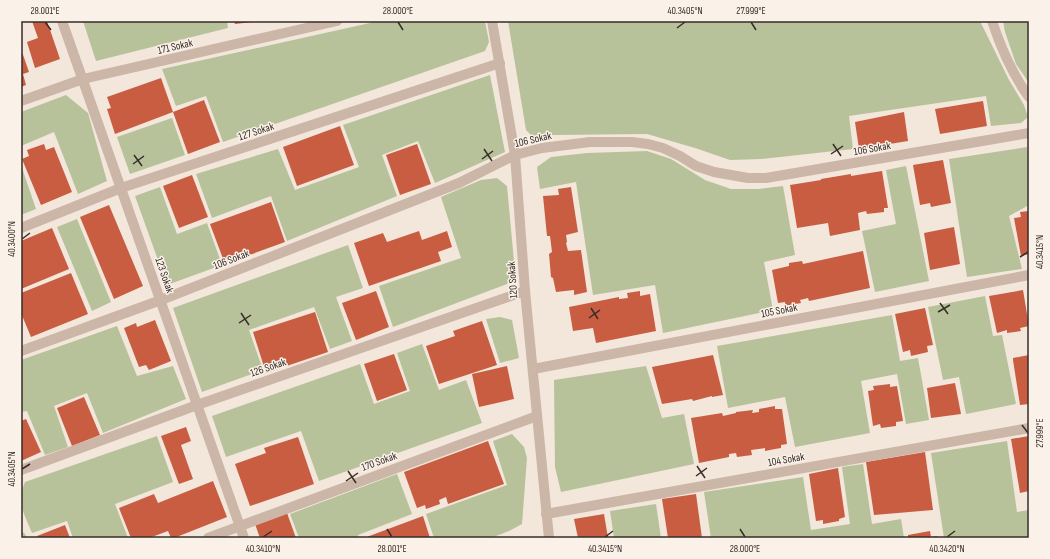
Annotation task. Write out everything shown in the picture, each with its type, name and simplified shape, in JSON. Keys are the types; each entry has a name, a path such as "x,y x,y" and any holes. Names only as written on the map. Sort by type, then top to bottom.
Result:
{"street":[{"name":"123 Sokak","path":"62,21 244,538"},
{"name":"171 Sokak","path":"21,101 83,79 337,21"},
{"name":"120 Sokak","path":"492,21 515,154 525,291 549,538"},
{"path":"992,21 1002,50 1022,88 1029,97"},
{"name":"127 Sokak","path":"21,228 121,188 500,63"},
{"name":"106 Sokak","path":"21,351 160,300 460,182 515,154 542,148 564,144 590,142 632,142 648,144 663,148 696,166 714,172 743,178 766,178 1029,133"},
{"name":"105 Sokak","path":"533,369 1029,275"},
{"name":"126 Sokak","path":"21,470 197,405 525,291"},
{"name":"170 Sokak","path":"208,538 537,416"},
{"name":"104 Sokak","path":"546,514 1029,428"}],"green space":[{"path":"83,21 227,21 228,28 96,61"},
{"path":"379,21 485,21 489,42 485,51 223,142 206,96 176,106 162,69"},
{"path":"508,21 980,21 1009,80 1024,105 1028,117 1021,123 991,126 986,96 849,116 853,149 761,159 730,160 647,134 552,135 534,138 526,130"},
{"path":"1003,21 1029,21 1029,83 1016,64 1005,32"},
{"path":"490,75 505,152 435,183 418,141 382,155 397,196 287,241 271,196 212,218 196,174 278,149 295,190 359,167 343,125"},
{"path":"66,95 88,113 107,181 78,194 54,132 21,146 21,112"},
{"path":"172,118 185,155 130,174 117,137"},
{"path":"1027,147 1029,161 1029,205 1009,216 1022,269 967,277 949,159"},
{"path":"647,151 671,159 705,180 731,189 758,189 783,186 795,255 764,262 773,310 663,333 655,285 593,295 576,182 540,189 537,167 551,157 587,153"},
{"path":"21,165 36,209 21,215"},
{"path":"906,166 929,281 875,292 862,231 896,224 886,170"},
{"path":"497,178 507,186 515,272 507,284 393,327 379,286 461,258 441,197 481,180"},
{"path":"160,187 177,234 207,223 222,265 167,285 135,196"},
{"path":"77,219 111,302 92,311 57,227"},
{"path":"348,245 363,288 336,297 352,341 330,349 314,307 249,330 263,370 202,392 173,308"},
{"path":"985,296 993,336 1002,335 1016,404 966,414 959,377 943,380 928,307"},
{"path":"892,315 900,361 918,358 929,420 906,424 897,374 861,381 870,433 795,447 785,397 728,408 717,346"},
{"path":"500,317 512,320 519,358 500,363 486,319"},
{"path":"117,326 137,376 173,366 186,399 103,433 87,393 54,406 68,447 45,455 27,411 21,412 21,360"},
{"path":"422,344 439,390 466,380 482,423 319,481 301,431 226,457 212,416 360,364 374,404 410,391 397,353"},
{"path":"646,366 662,418 684,414 694,464 561,492 555,467 554,380"},
{"path":"512,434 524,447 527,458 522,524 491,538 434,538 426,514 507,485 493,441"},
{"path":"157,436 173,482 115,504 128,538 73,538 67,521 32,533 21,502 22,489 25,482"},
{"path":"1007,441 1017,512 1029,510 1029,538 944,538 931,453"},
{"path":"863,464 872,524 901,519 904,538 711,538 704,492 803,477 811,530 850,524 842,467"},
{"path":"397,474 412,514 358,535 359,538 299,538 290,514"},
{"path":"656,504 661,538 614,538 610,511"}],"building":[{"path":"32,21 47,21 60,59 35,68 27,42 38,38"},
{"path":"234,21 252,21 252,22 235,24"},
{"path":"21,49 29,72 23,74 26,85 21,87"},
{"path":"161,78 173,112 115,134 107,109 111,108 107,97"},
{"path":"204,100 220,142 188,154 173,112"},
{"path":"983,101 987,126 940,134 935,109"},
{"path":"904,112 908,141 859,149 855,122"},
{"path":"340,126 354,165 297,186 283,147"},
{"path":"44,144 46,150 54,147 72,192 41,205 22,159 29,156 27,150"},
{"path":"417,144 431,184 400,195 386,155"},
{"path":"943,160 951,203 931,207 930,203 920,205 913,165"},
{"path":"882,171 888,208 884,208 884,212 867,214 866,211 858,213 860,230 830,236 828,223 797,228 790,185 851,174 851,176"},
{"path":"192,175 208,217 179,228 163,186"},
{"path":"571,187 578,232 566,235 566,243 568,251 581,250 587,292 574,295 574,290 556,292 553,278 551,277 549,254 552,252 550,236 547,236 543,196 559,195 558,189"},
{"path":"271,202 285,242 225,264 210,224"},
{"path":"109,205 143,286 114,299 80,217"},
{"path":"1029,211 1029,254 1021,256 1014,218 1021,217 1020,212"},
{"path":"954,227 960,264 930,270 924,233"},
{"path":"52,228 69,269 21,289 21,241"},
{"path":"419,231 422,240 447,231 452,247 438,252 441,261 369,286 354,243 383,233 387,242"},
{"path":"863,251 870,288 809,301 808,298 800,300 801,303 785,306 785,302 778,303 772,270 789,266 789,263 802,261 803,264"},
{"path":"71,273 88,314 31,337 21,313 21,293"},
{"path":"1023,290 1029,326 1020,328 1021,331 1007,333 1007,330 997,333 989,296"},
{"path":"376,291 389,327 356,340 342,303"},
{"path":"640,291 640,296 650,294 656,331 596,343 593,328 573,331 569,307 619,297 619,299 628,298 627,293"},
{"path":"925,308 933,345 927,346 928,352 911,356 910,350 903,352 895,314"},
{"path":"315,312 328,352 266,373 253,332"},
{"path":"155,320 171,361 149,370 146,365 139,367 124,328 136,323 137,327"},
{"path":"482,321 497,365 439,384 426,346 455,336 453,331"},
{"path":"394,354 407,390 377,401 364,364"},
{"path":"713,355 723,395 693,401 692,399 662,404 652,367"},
{"path":"1029,355 1029,404 1020,405 1013,358"},
{"path":"507,366 514,399 479,407 472,374"},
{"path":"955,383 961,414 931,418 927,388"},
{"path":"890,384 890,387 897,386 903,421 896,422 896,426 881,428 880,424 873,426 868,391 874,390 873,386"},
{"path":"84,397 100,435 72,446 57,408"},
{"path":"775,406 775,409 782,409 787,444 781,445 781,448 765,451 765,448 751,450 752,455 737,457 736,453 729,454 729,457 699,463 691,418 722,413 723,416 736,412 753,410 752,413 759,412 759,409"},
{"path":"26,419 41,452 21,461 21,421"},
{"path":"186,427 191,441 181,445 193,479 179,484 161,436"},
{"path":"1029,436 1029,491 1020,493 1011,439"},
{"path":"298,437 314,484 250,506 235,464 266,453 264,448"},
{"path":"488,441 504,484 448,504 446,497 439,500 440,504 426,509 425,505 417,508 404,472"},
{"path":"925,452 933,510 874,515 866,462"},
{"path":"838,468 845,517 839,519 839,521 823,524 823,520 816,521 809,474"},
{"path":"213,481 227,517 174,538 171,538 168,531 149,538 131,538 119,508 154,494 158,503"},
{"path":"696,494 702,538 668,538 662,499"},
{"path":"287,513 296,538 260,538 255,524"},
{"path":"604,514 608,538 578,538 574,519"},
{"path":"423,516 430,538 364,538"},
{"path":"65,525 70,538 37,538 37,536"},
{"path":"930,531 931,537 937,536 937,538 908,538 908,535"}]}
